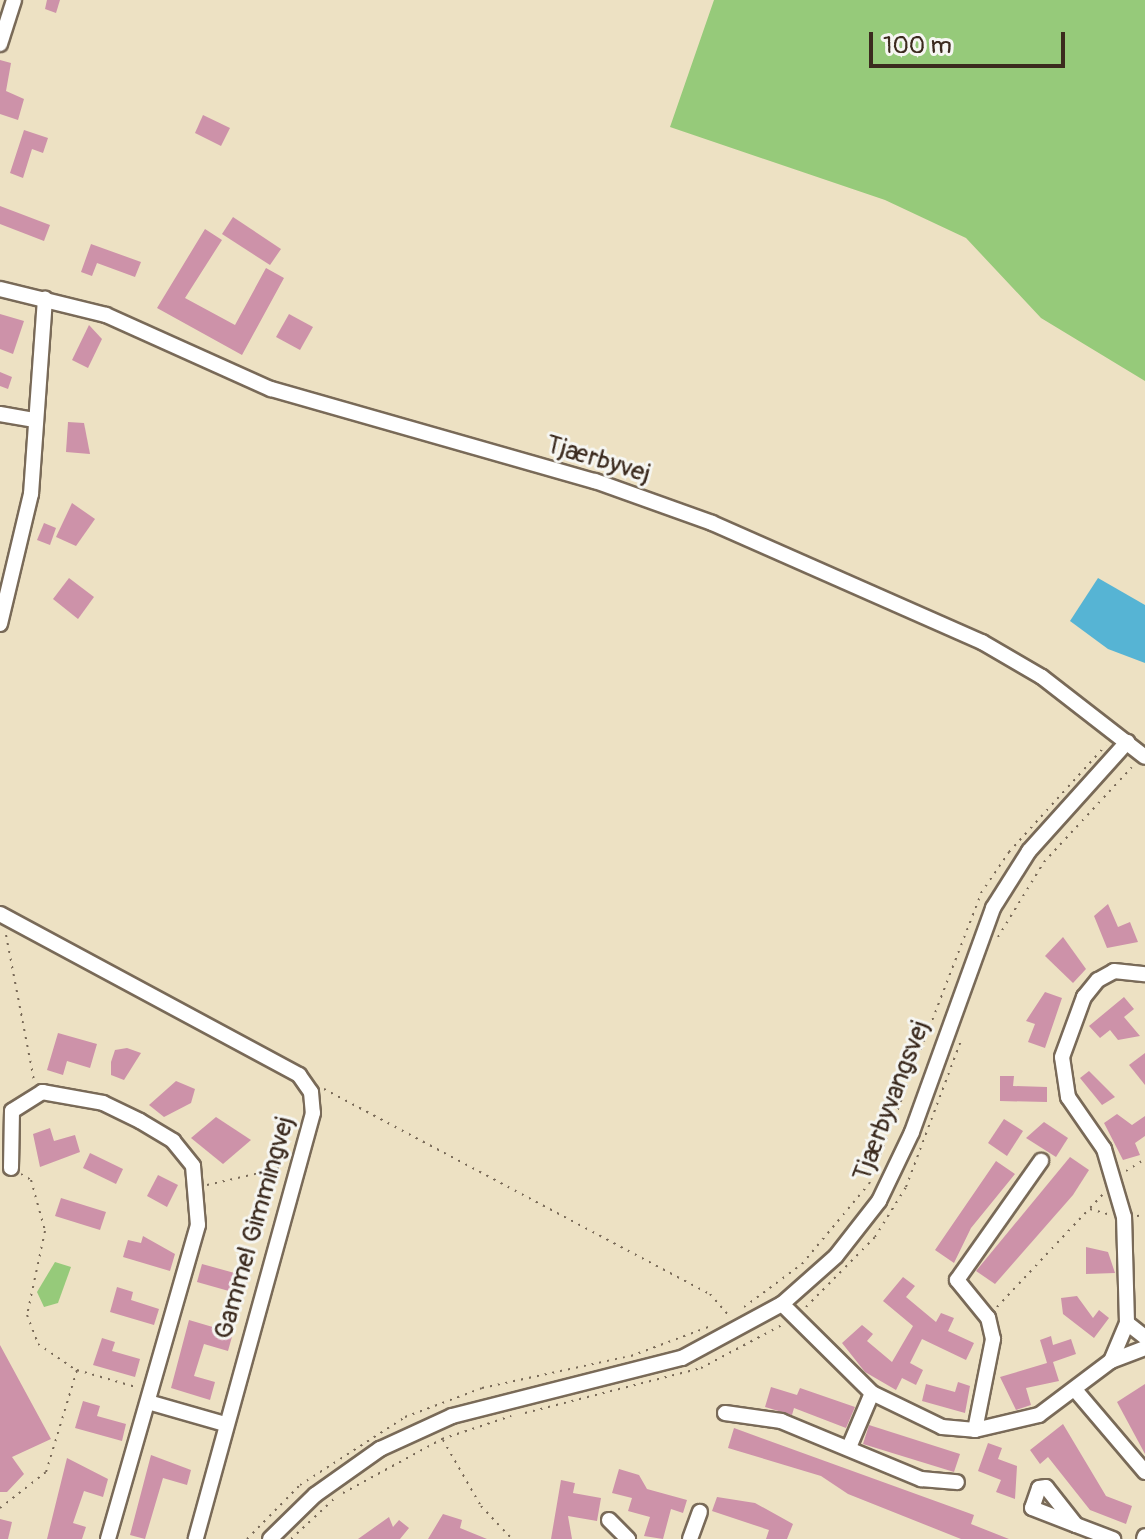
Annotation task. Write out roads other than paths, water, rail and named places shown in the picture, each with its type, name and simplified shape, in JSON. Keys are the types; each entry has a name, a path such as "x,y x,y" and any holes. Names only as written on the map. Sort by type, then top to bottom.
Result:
{"street":[{"path":"0,44 14,0"},
{"name":"Tjærbyvej","path":"0,289 106,315 271,389 595,481 712,523 982,642 1042,677 1145,757"},
{"path":"0,622 31,494 33,420 45,298"},
{"path":"0,414 33,420"},
{"name":"Tjærbyvangsvej","path":"270,1539 315,1495 380,1449 452,1416 682,1358 782,1304 836,1256 879,1201 912,1132 993,908 1029,851 1127,742"},
{"name":"Gammel Gimmingvej","path":"6,918 299,1075 313,1113 225,1424 196,1539"},
{"path":"1111,1361 1127,1323 1117,1180 1068,1097 1062,1057 1084,997 1098,980 1114,971 1145,974"},
{"path":"11,1168 12,1111 36,1094 70,1094 140,1121 173,1141 193,1166 198,1188 198,1225 108,1539"},
{"path":"975,1430 991,1359 988,1318 957,1280 1041,1161"},
{"path":"782,1304 872,1393 913,1418 975,1430 1039,1415 1077,1392 1111,1361 1145,1348"},
{"path":"1127,1323 1145,1337"},
{"path":"1077,1392 1145,1472"},
{"path":"850,1445 872,1393"},
{"path":"150,1396 225,1424"},
{"path":"725,1413 781,1421 850,1445 855,1454 921,1479 957,1482"},
{"path":"690,1539 700,1512"},
{"path":"609,1520 628,1539"},
{"path":"1076,1525 1113,1539"}],"water":[{"path":"1098,578 1145,605 1145,663 1108,649 1070,621"}]}
